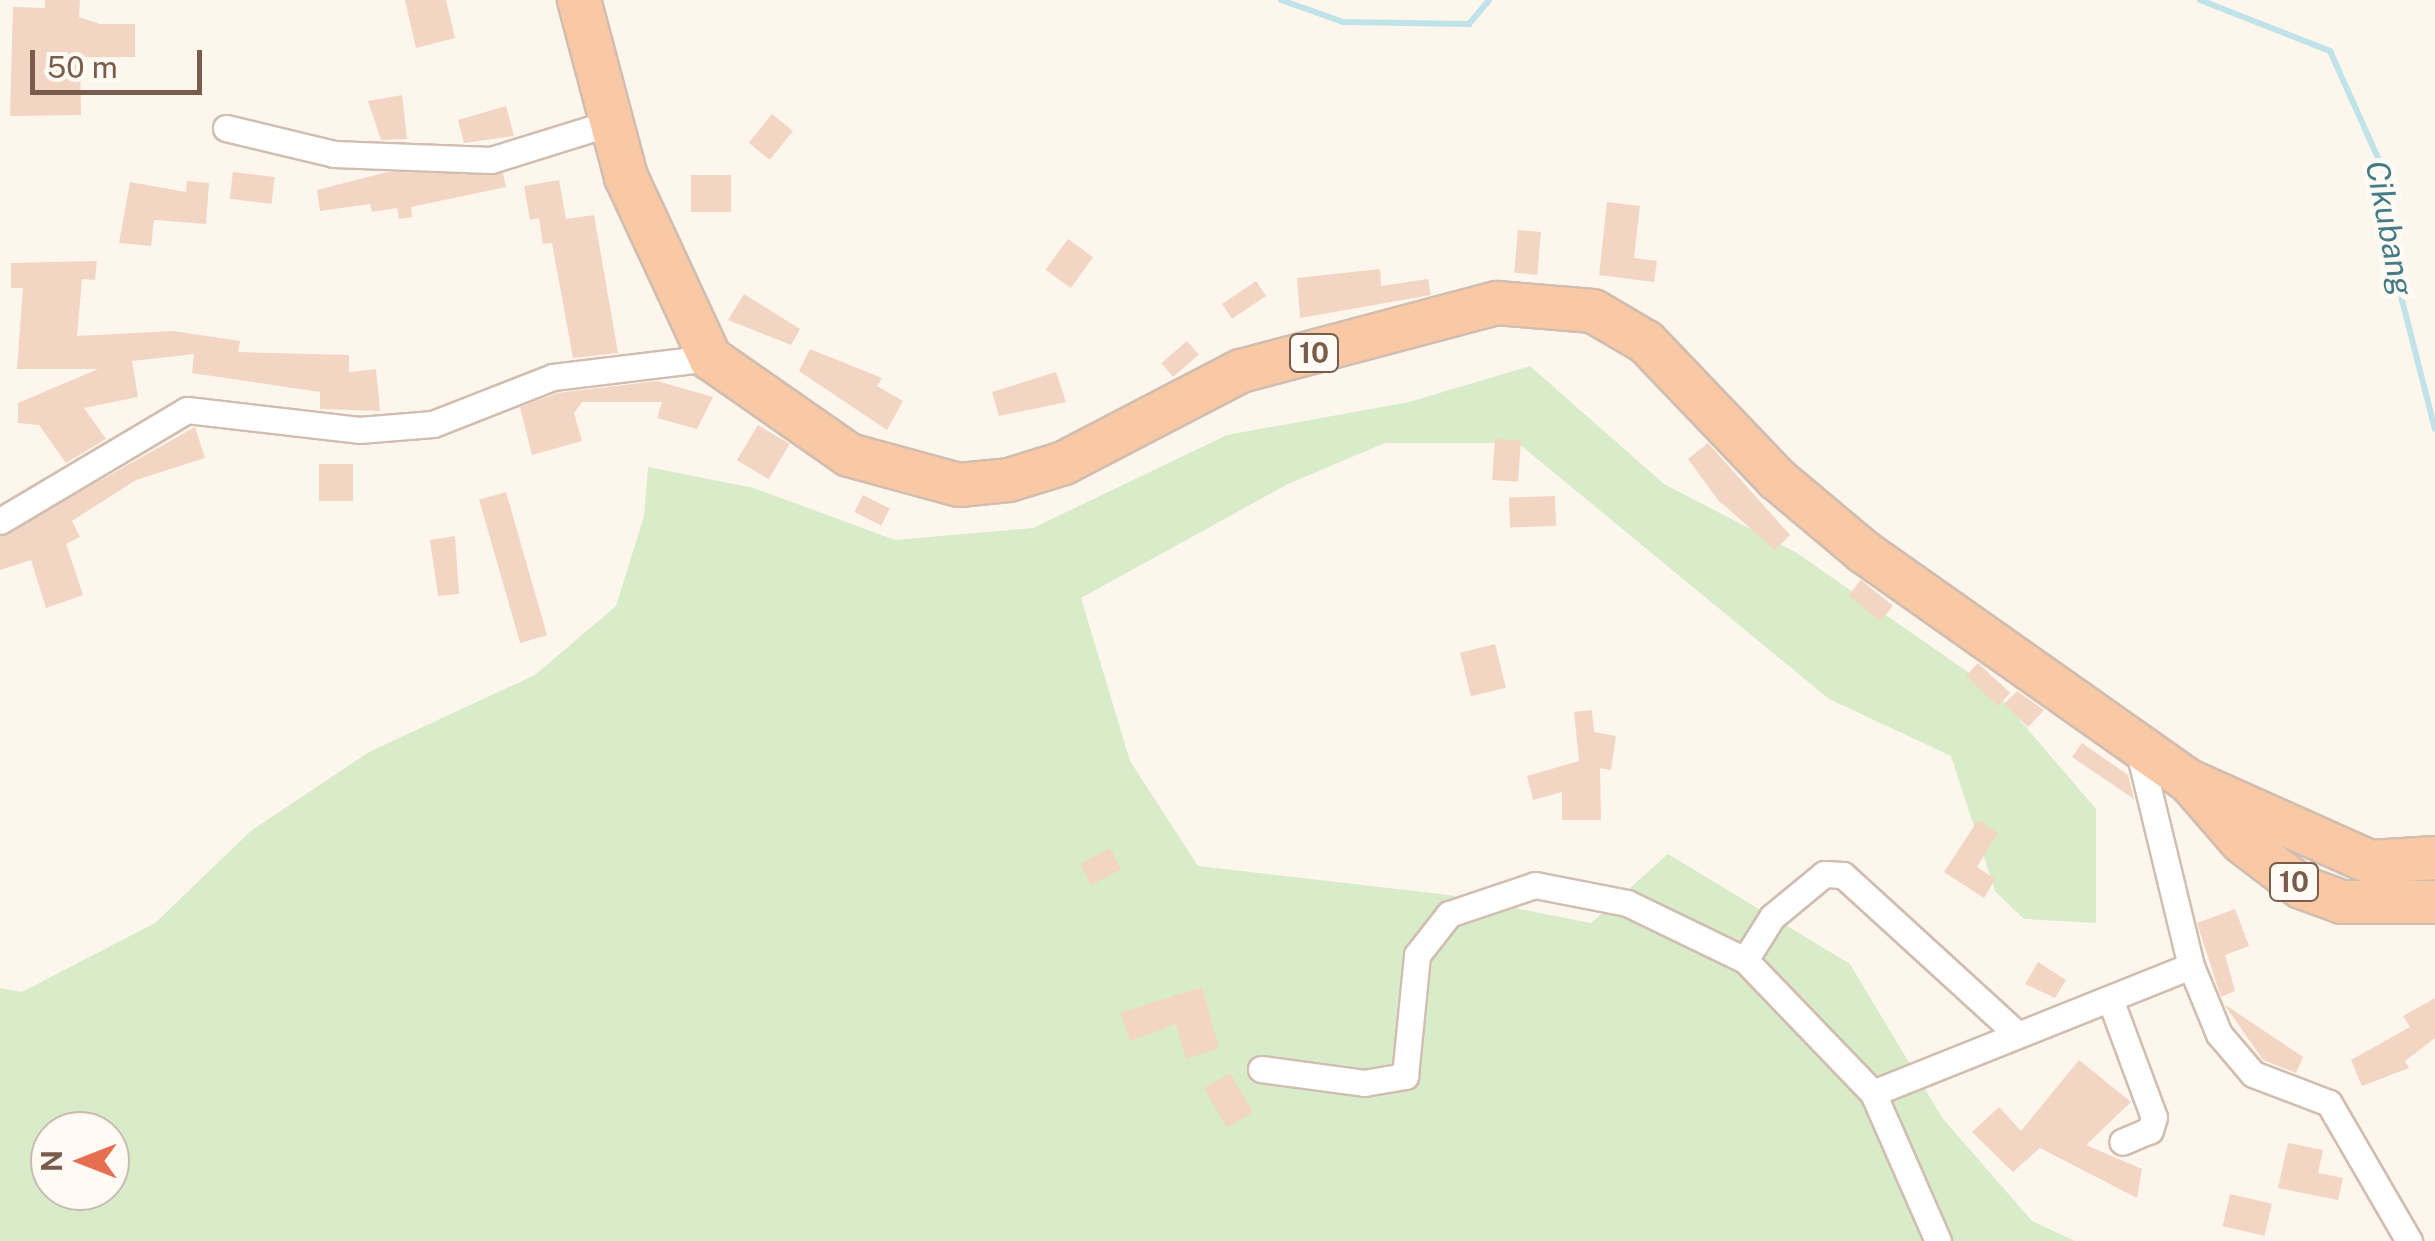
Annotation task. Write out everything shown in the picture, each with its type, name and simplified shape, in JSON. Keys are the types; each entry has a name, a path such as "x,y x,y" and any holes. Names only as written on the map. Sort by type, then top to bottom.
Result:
{"highway":[{"name":"10","path":"579,0 610,123 662,268 710,358 849,456 959,486 1064,463 1241,371 1458,310 1546,302 1593,310 1646,342 1777,479 1864,552 2190,782 2242,842 2301,887 2342,902 2435,902"},
{"name":"10","path":"2190,782 2370,862 2435,858"}],"street":[{"path":"226,128 334,154 492,160 610,123"},
{"path":"0,521 186,410 359,430 434,424 553,377 710,358"},
{"path":"2137,742 2191,966 2235,1057 2336,1112 2409,1241"},
{"path":"1746,960 1772,917 1824,874 1844,875 2015,1032"},
{"path":"1261,1069 1364,1083 1405,1076 1417,954 1449,914 1535,886 1627,903 1746,960 1873,1093 1938,1241"},
{"path":"1873,1093 2015,1032 2191,966"},
{"path":"2110,998 2154,1117 2145,1134 2122,1142"}],"green space":[{"path":"1530,366 1664,484 1797,553 1995,691 2096,809 2096,923 2024,919 1995,891 1951,756 1829,699 1518,443 1385,443 1288,484 1081,598 1130,761 1198,866 1449,895 1591,923 1668,854 1850,964 1943,1119 2032,1221 2075,1241 0,1241 0,988 22,992 155,923 252,830 369,752 535,675 616,606 644,516 648,467 754,488 895,540 1033,528 1227,435 1409,402"}],"building":[{"path":"45,0 80,0 79,17 100,24 135,24 135,57 80,57 81,115 10,116 13,7 45,8"},
{"path":"405,0 446,0 455,38 416,48"},
{"path":"402,95 407,139 381,140 368,101"},
{"path":"506,106 514,136 464,143 458,120"},
{"path":"772,114 793,131 770,160 749,143"},
{"path":"233,172 275,177 271,204 230,199"},
{"path":"387,172 503,173 506,187 411,207 412,217 399,219 397,208 372,212 370,204 320,211 317,190"},
{"path":"691,175 731,175 731,212 691,212"},
{"path":"559,180 566,219 594,215 618,353 573,358 552,243 543,244 539,218 530,220 524,186"},
{"path":"187,181 209,183 206,224 154,220 151,246 119,243 130,182 186,192"},
{"path":"1607,202 1640,206 1634,258 1657,261 1654,282 1599,275"},
{"path":"1518,230 1541,232 1537,275 1514,273"},
{"path":"1068,239 1093,257 1071,288 1046,270"},
{"path":"97,261 95,280 82,279 77,336 173,331 240,341 238,352 349,355 349,372 376,369 380,411 320,409 320,392 192,373 194,354 132,361 138,397 84,408 106,439 66,463 39,425 18,423 18,403 98,369 17,369 23,288 11,288 11,263"},
{"path":"1380,269 1381,286 1428,279 1431,295 1300,318 1297,278"},
{"path":"1256,281 1266,296 1232,319 1222,304"},
{"path":"744,294 800,329 791,345 728,320"},
{"path":"1187,341 1199,355 1173,377 1161,363"},
{"path":"810,349 882,378 877,386 903,401 887,430 799,371"},
{"path":"1056,372 1066,402 999,416 992,392"},
{"path":"657,381 713,397 697,429 657,418 662,402 582,402 574,413 582,441 532,455 520,407 557,393"},
{"path":"758,425 790,444 769,479 737,460"},
{"path":"195,427 205,458 136,480 72,521 80,537 66,544 83,595 46,608 31,560 0,570 0,537"},
{"path":"1495,439 1521,441 1518,482 1492,480"},
{"path":"1708,443 1790,535 1775,550 1718,500 1688,459"},
{"path":"319,464 353,464 353,501 319,501"},
{"path":"506,492 547,635 520,643 479,500"},
{"path":"863,495 890,509 881,526 854,512"},
{"path":"1555,496 1556,526 1510,528 1509,498"},
{"path":"455,536 459,594 438,596 430,540"},
{"path":"1861,580 1893,606 1880,621 1848,596"},
{"path":"1495,644 1506,688 1471,696 1460,653"},
{"path":"1978,663 2010,693 1998,706 1966,676"},
{"path":"2017,691 2044,710 2028,727 2004,704"},
{"path":"1592,710 1594,732 1616,736 1611,770 1600,768 1601,820 1562,820 1562,792 1533,800 1527,776 1579,761 1574,712"},
{"path":"2082,743 2128,775 2134,799 2072,757"},
{"path":"1978,820 1998,833 1977,867 1995,879 1984,898 1944,872"},
{"path":"1110,848 1121,869 1091,885 1080,864"},
{"path":"2235,909 2249,946 2225,955 2235,991 2221,997 2197,923"},
{"path":"2038,962 2066,980 2055,998 2025,984"},
{"path":"1202,987 1219,1048 1186,1059 1176,1024 1130,1041 1120,1013"},
{"path":"2435,998 2435,1038 2405,1061 2409,1068 2362,1086 2351,1060 2410,1027 2403,1016"},
{"path":"2224,1004 2303,1057 2296,1073 2263,1060"},
{"path":"2079,1060 2131,1102 2086,1145 2142,1169 2137,1198 2040,1148 2013,1172 1972,1132 1999,1107 2021,1131"},
{"path":"1230,1073 1253,1113 1227,1128 1204,1088"},
{"path":"2288,1143 2323,1150 2318,1173 2343,1178 2338,1200 2278,1188"},
{"path":"2230,1194 2272,1204 2264,1236 2223,1226"}],"waterway":[{"name":"Cikubang","path":"1281,0 1343,22 1469,24 1489,0"},
{"name":"Cikubang","path":"2200,0 2330,51 2384,171 2402,300 2435,429"}]}
